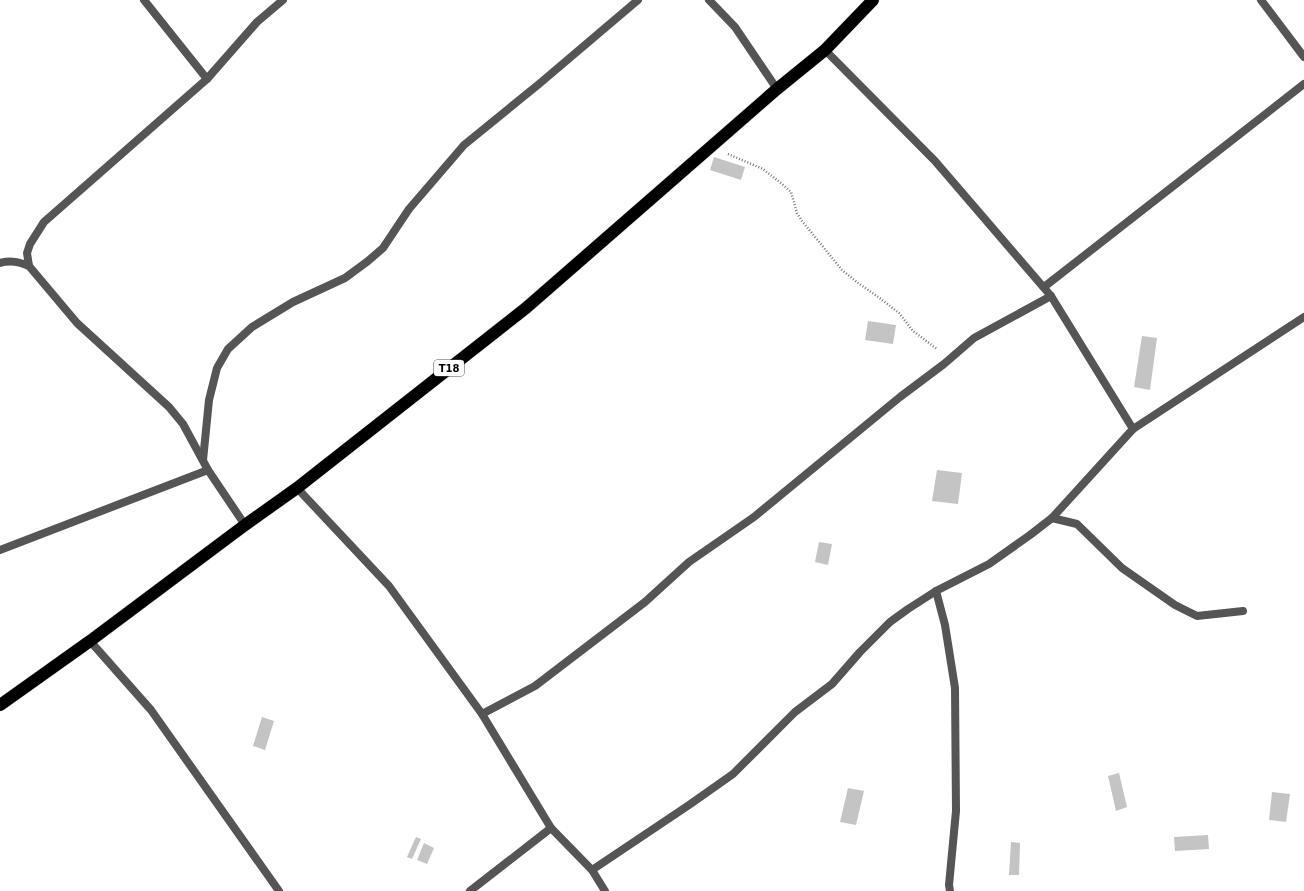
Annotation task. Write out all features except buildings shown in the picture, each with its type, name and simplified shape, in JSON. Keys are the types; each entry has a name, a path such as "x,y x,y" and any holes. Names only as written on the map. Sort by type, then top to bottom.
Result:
{"highway":[{"name":"T18","path":"0,705 90,641 297,488 526,308 777,89 825,50 873,0"}],"street":[{"path":"144,0 207,79"},
{"path":"29,266 27,253 30,244 44,222 207,79 257,22 283,0"},
{"path":"203,460 209,400 217,368 228,349 252,327 293,302 345,278 368,261 383,248 409,210 464,145 638,0"},
{"path":"709,0 735,27 777,89"},
{"path":"1261,0 1304,56"},
{"path":"825,50 935,161 1044,287 1051,296 1132,429"},
{"path":"1044,287 1304,84"},
{"path":"0,263 6,261 18,261 29,266 77,322 169,407 183,424 208,470 245,525"},
{"path":"482,714 535,686 645,602 689,562 754,517 900,397 944,364 974,338 1051,296"},
{"path":"592,870 734,774 795,712 832,684 860,652 890,622 936,591 989,564 1052,518 1132,429 1304,317"},
{"path":"0,550 208,470"},
{"path":"297,488 389,586 482,714 551,828 592,870 605,891"},
{"path":"1052,518 1076,524 1122,568 1175,605 1197,616 1243,611"},
{"path":"936,591 945,625 955,688 956,811 949,885 950,891"},
{"path":"90,641 151,710 279,891"},
{"path":"470,891 551,828"}],"path":[{"path":"710,147 763,169 790,192 797,213 802,221 842,270 899,313 913,331 938,350 944,364"}]}
